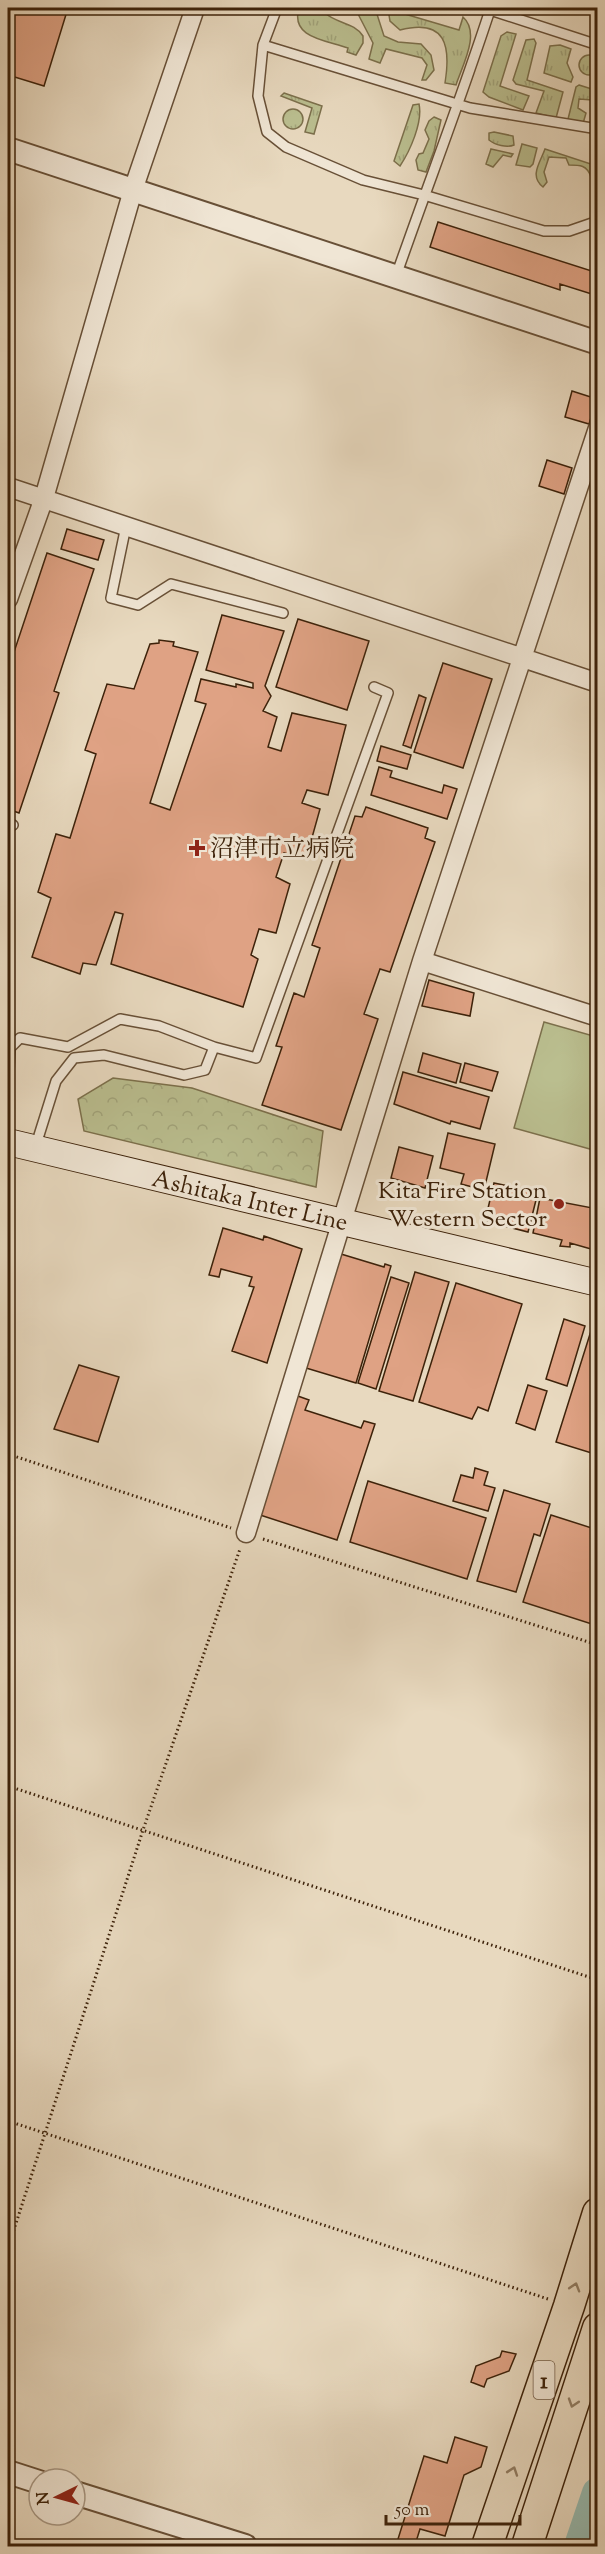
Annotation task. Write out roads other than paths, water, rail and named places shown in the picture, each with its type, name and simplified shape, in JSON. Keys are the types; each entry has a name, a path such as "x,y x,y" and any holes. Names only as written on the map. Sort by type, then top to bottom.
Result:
{"highway":[{"name":"1","path":"487,2547 569,2306 597,2213"},
{"name":"1","path":"527,2547 597,2328"}],"main road":[{"name":"Ashitaka Inter Line","path":"8,1142 597,1283"}],"street":[{"path":"8,599 44,498 133,190 195,8"},
{"path":"8,149 597,343"},
{"path":"246,1533 340,1221 422,961 597,428"},
{"path":"8,487 597,683"},
{"path":"422,961 597,1017"},
{"path":"8,2472 27,2478"},
{"path":"87,2497 245,2547"}],"lane":[{"path":"277,8 263,45 258,96 267,132 286,147 363,180 424,195 544,231 569,231 597,221"},
{"path":"396,277 424,195 459,105 487,9 597,45"},
{"path":"263,45 459,105 597,129"},
{"path":"126,526 111,598 138,605 171,584 283,612"},
{"path":"8,1090 10,1048 20,1038 68,1047 120,1019 159,1026 214,1047 256,1058 388,693 374,687"},
{"path":"35,1148 56,1081 74,1058 104,1055 184,1075 205,1070 214,1047"}],"waterway":[{"path":"580,2546 598,2493"}],"place":[{"name":"沼津市立病院","path":"197,848"},
{"name":"Kita Fire Station Western Sector","path":"559,1204"}]}
